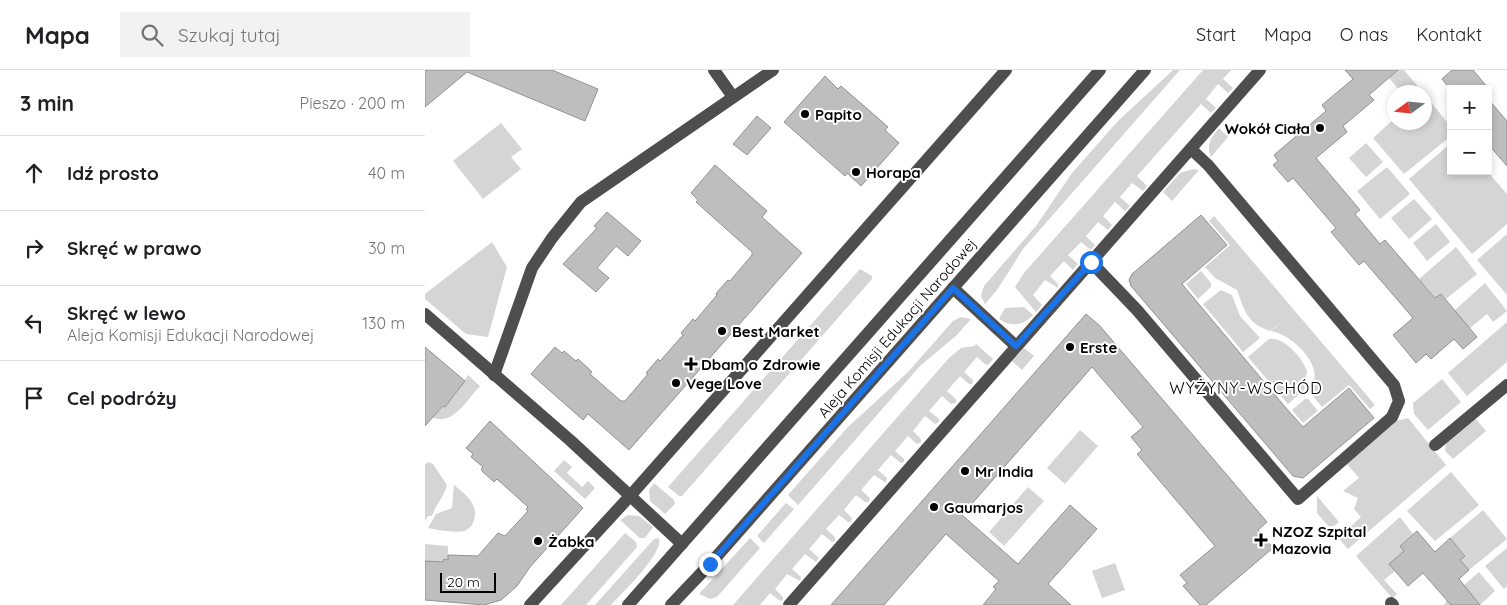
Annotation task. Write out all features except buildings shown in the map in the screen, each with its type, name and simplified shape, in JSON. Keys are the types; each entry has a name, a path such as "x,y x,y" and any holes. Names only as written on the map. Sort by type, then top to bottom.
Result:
{"street":[{"path":"714,70 733,98"},
{"path":"494,376 533,268 552,238 581,202 773,70"},
{"path":"530,605 630,496 1006,70"},
{"name":"Aleja Komisji Edukacji Narodowej","path":"628,605 1099,70"},
{"name":"Aleja Komisji Edukacji Narodowej","path":"671,605 717,556 1145,70"},
{"path":"789,605 1260,70"},
{"path":"1091,262 1137,310 1298,499 1392,418 1398,406 1398,394 1394,385 1208,165 1191,149"},
{"path":"953,288 1016,346"},
{"path":"425,314 630,496 681,544"},
{"path":"1435,445 1507,385"}],"shaded area":[{"path":"1173,70 1180,70 1023,249 997,290 985,304 981,296 984,286 1036,226 1072,173 1117,122"},
{"path":"1203,70 1231,70 1223,79 1233,88 1228,93 1218,84 1206,99 1216,108 1211,113 1201,104 1137,176 1147,186 1143,191 1132,183 1120,197 1130,206 1125,211 1115,202 1103,216 1112,225 1108,230 1098,222 1086,236 1095,245 1091,250 1081,242 1068,255 1078,264 1073,270 1064,261 1050,276 1058,284 1058,288 1045,280 1033,295 1042,305 1036,312 1015,287 1024,273"},
{"path":"1398,70 1404,70 1417,85 1395,85 1389,78"},
{"path":"1432,104 1447,122 1447,139 1404,174 1373,138 1387,125 1387,130 1432,130"},
{"path":"501,123 522,149 511,157 521,169 483,199 453,161"},
{"path":"1219,128 1228,137 1211,157 1210,141"},
{"path":"1366,143 1383,162 1366,177 1349,158"},
{"path":"1447,146 1447,175 1490,175 1507,194 1507,224 1472,254 1409,179"},
{"path":"1387,167 1410,194 1380,219 1357,191"},
{"path":"1193,169 1199,170 1172,201 1163,192 1180,173"},
{"path":"1414,199 1432,219 1409,239 1391,218"},
{"path":"1214,216 1375,405 1370,409 1349,385 1322,407 1311,394 1315,373 1308,357 1291,340 1271,331 1286,318 1270,331 1262,328 1248,316 1237,290 1215,278 1205,267 1230,245 1209,221"},
{"path":"1436,224 1450,242 1427,261 1413,243"},
{"path":"1507,234 1507,295 1477,260"},
{"path":"492,242 507,267 488,337 466,334 425,299 425,294"},
{"path":"1456,247 1477,274 1446,299 1441,294 1436,298 1419,279"},
{"path":"860,269 872,276 872,279 682,496 679,496 668,487"},
{"path":"1201,271 1211,283 1211,287 1198,299 1186,284"},
{"path":"1485,283 1507,311 1493,322 1487,314 1469,329 1455,310"},
{"path":"1221,290 1232,295 1240,316 1260,338 1243,352 1203,304"},
{"path":"1024,307 1033,315 1021,323 1012,324 999,319 1005,308"},
{"path":"961,317 971,319 957,335 920,366 798,505 788,495 848,427 908,372 953,321"},
{"path":"1507,322 1507,362 1467,396 1448,373"},
{"path":"1269,339 1281,341 1292,349 1307,371 1304,390 1288,404 1248,357"},
{"path":"976,344 993,359 986,365 977,357 964,372 973,380 972,384 969,384 960,376 947,391 956,399 956,403 951,404 942,396 929,411 939,419 939,422 935,424 925,416 913,431 921,439 921,442 917,444 908,436 895,451 904,459 904,462 901,463 891,455 878,470 887,478 886,483 874,475 861,490 870,498 869,502 865,502 856,495 844,510 852,518 851,522 848,522 839,515 826,529 835,537 835,541 832,542 822,534 809,549 819,558 816,562 805,554 792,569 801,577 800,581 787,574 775,589 783,597 783,600 780,601 770,593 760,605 733,605 949,358 961,348"},
{"path":"1024,348 1034,356 1022,370 1012,361"},
{"path":"468,375 480,386 462,407 449,417 441,419 434,418 425,412 433,417 455,395"},
{"path":"1442,379 1461,402 1428,430 1414,414 1413,403"},
{"path":"1305,399 1308,399 1318,411 1303,423 1292,410"},
{"path":"1408,418 1446,465 1348,549 1340,540 1341,535 1361,517 1354,509 1358,498 1343,491 1359,478 1347,464 1393,422"},
{"path":"1475,418 1486,431 1453,459 1445,451 1446,443"},
{"path":"1080,430 1098,446 1065,484 1047,468"},
{"path":"564,460 572,467 567,473 582,487 588,481 595,488 585,499 554,471"},
{"path":"428,462 433,464 447,485 432,516 428,516 425,521 425,465"},
{"path":"1451,472 1479,505 1435,541 1407,511"},
{"path":"654,483 674,500 675,504 665,514 650,501 649,490"},
{"path":"454,485 473,504 475,514 473,524 468,529 460,532 428,528 436,514 452,508"},
{"path":"1028,487 1044,501 1004,546 989,532"},
{"path":"1317,496 1339,522 1334,526 1328,526 1317,513"},
{"path":"786,503 794,509 764,543 757,536"},
{"path":"1483,510 1507,539 1469,570 1460,560 1465,555 1450,538"},
{"path":"628,515 639,516 653,527 645,538 640,538 620,520"},
{"path":"1400,517 1413,534 1400,545 1404,551 1389,564 1395,571 1384,580 1397,594 1392,598 1356,556"},
{"path":"625,533 636,542 637,547 586,605 561,605"},
{"path":"659,538 659,545 649,562 611,605 595,605 654,539"},
{"path":"750,538 760,548 717,597 710,599 699,594"},
{"path":"425,544 448,546 448,560 444,559 443,562 425,561"},
{"path":"1507,548 1507,586 1504,589 1485,566"},
{"path":"1115,563 1125,590 1102,598 1092,571"},
{"path":"1479,572 1495,591 1480,605 1444,605 1447,600"}],"place":[{"name":"Papito","path":"805,114"},
{"name":"Wokół Ciała","path":"1320,128"},
{"name":"Horapa","path":"856,172"},
{"name":"Best Market","path":"722,331"},
{"name":"Erste","path":"1070,347"},
{"name":"Dbam o Zdrowie","path":"691,364"},
{"name":"Vege Love","path":"676,383"},
{"name":"Mr India","path":"965,471"},
{"name":"Gaumarjos","path":"934,507"},
{"name":"NZOZ Szpital Mazovia","path":"1261,540"},
{"name":"Żabka","path":"538,541"}],"district":[{"name":"WYŻYNY-WSCHÓD","path":"1246,388"}],"route":[{"path":"710,564 953,288 1016,346 1091,262"}]}
